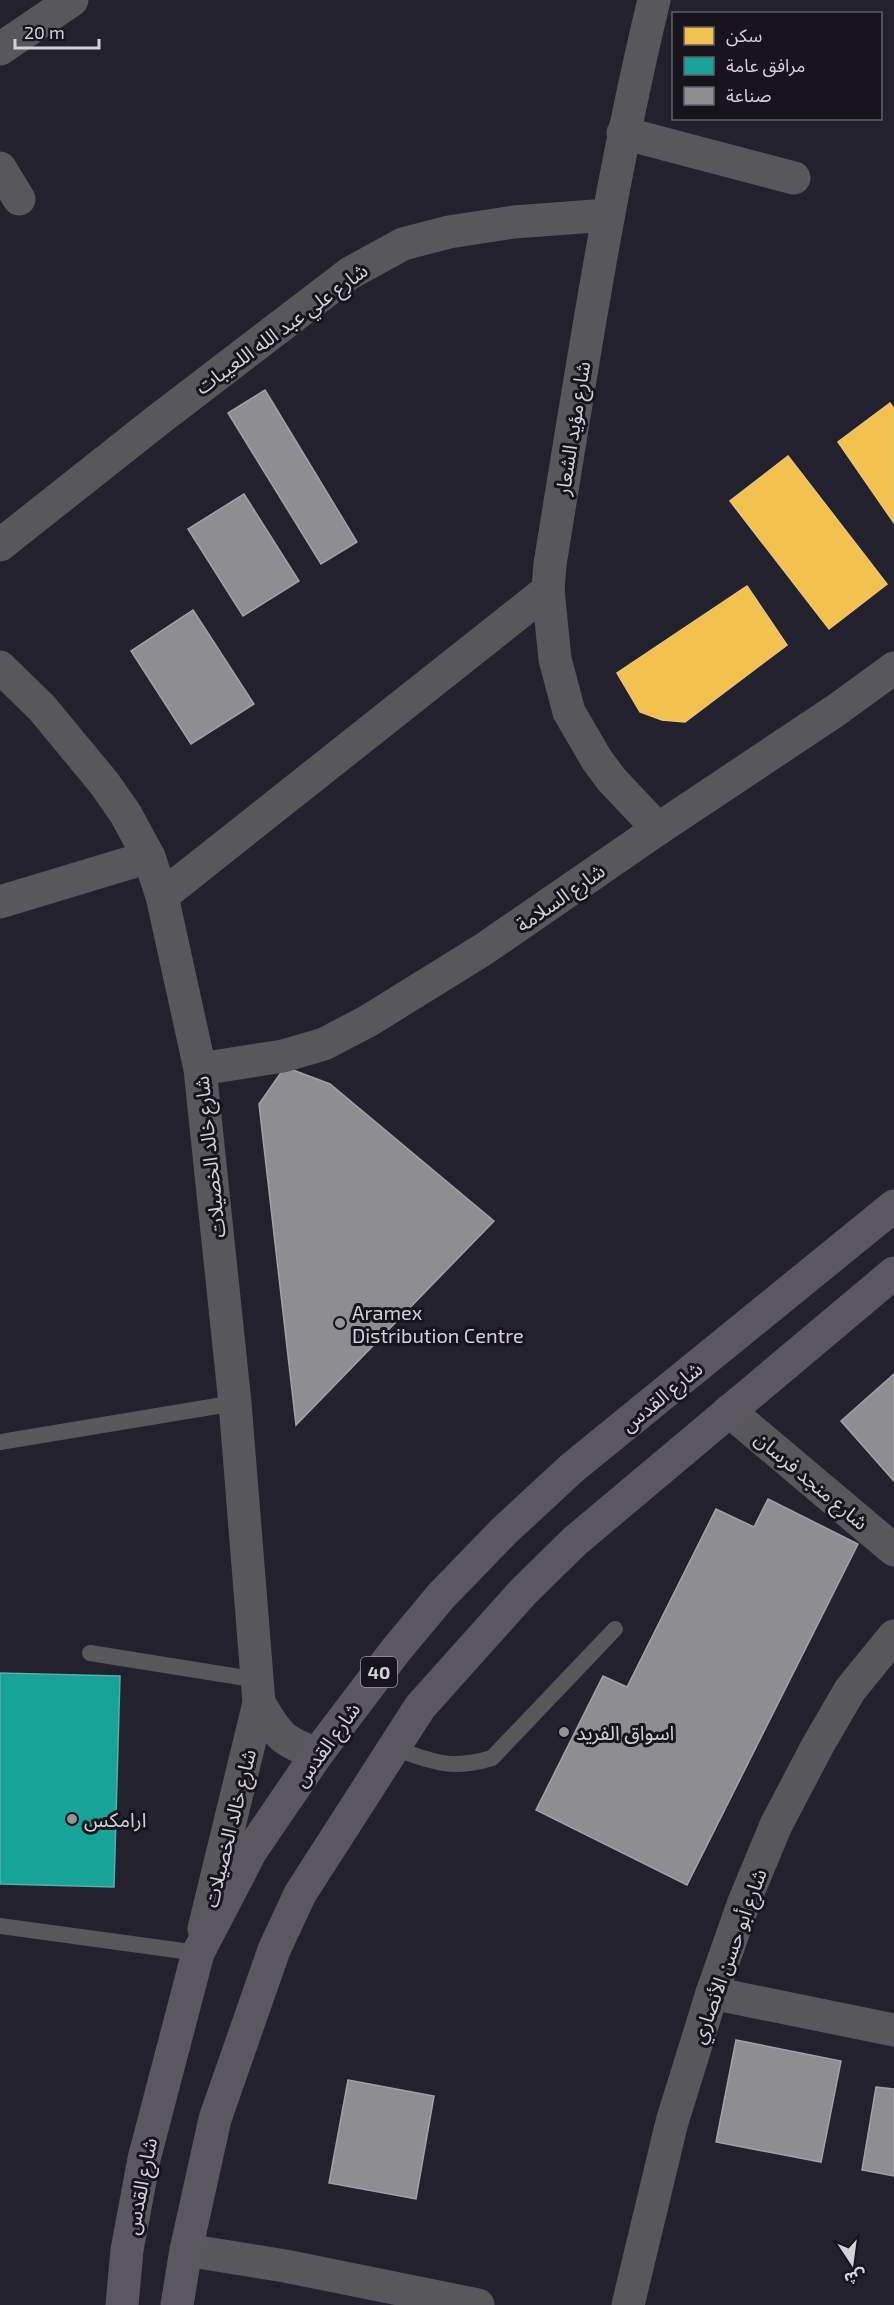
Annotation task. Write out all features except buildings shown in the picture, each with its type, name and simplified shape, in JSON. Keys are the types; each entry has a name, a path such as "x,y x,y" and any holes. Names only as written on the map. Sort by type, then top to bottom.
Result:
{"highway":[{"name":"شارع القدس","path":"122,2305 127,2250 144,2159 198,1953 251,1851 317,1754 396,1650 441,1596 504,1531 572,1468 894,1206"},
{"path":"177,2305 186,2250 215,2119 274,1950 300,1894 420,1707 524,1592 575,1541 894,1273"}],"street":[{"path":"0,49 72,0"},
{"name":"شارع مؤيد الشعار","path":"654,0 623,133 608,214 550,564 548,590 555,659 569,712 611,779 658,829"},
{"path":"623,133 794,178"},
{"path":"0,168 19,199"},
{"name":"شارع علي عبد الله اللعيبات","path":"0,545 350,273 403,244 449,232 503,224 608,214"},
{"path":"162,896 548,590"},
{"name":"شارع خالد الخصيلات","path":"0,667 42,708 104,783 125,813 149,857 162,896 200,1069 235,1404 259,1692 198,1953"},
{"name":"شارع السلامة","path":"200,1069 284,1056 324,1044 359,1025 484,949 835,711 894,668"},
{"path":"0,902 149,857"},
{"name":"شارع منجد فرسان","path":"729,1411 894,1550"},
{"name":"شارع أبو حسن الأنصاري","path":"628,2305 672,2122 712,1993 744,1902 776,1825 850,1690 894,1636"},
{"name":"شارع خالد الخصيلات","path":"259,1692 277,1732 290,1744 317,1754"},
{"path":"712,1993 894,2030"},
{"path":"186,2250 285,2266 478,2305"}],"lane":[{"path":"0,1442 235,1404"},
{"path":"393,1748 447,1765 473,1763 492,1758 615,1629"},
{"path":"90,1653 259,1692"},
{"path":"0,1926 198,1953"}],"shaded area":[{"path":"0,0 894,0 894,2305 0,2305"}],"place":[{"name":"Aramex Distribution Centre","path":"340,1323"},
{"name":"اسواق الفريد","path":"564,1732"},
{"name":"ارامكس","path":"72,1819"}]}
